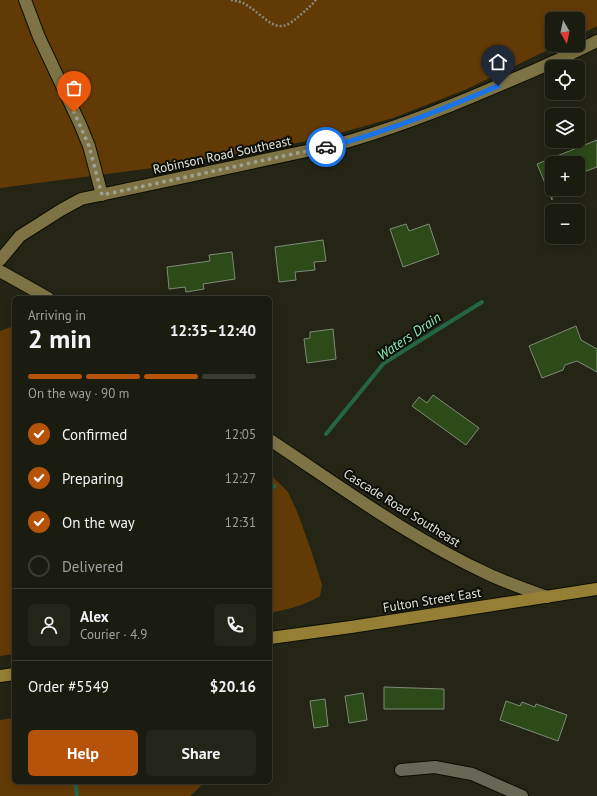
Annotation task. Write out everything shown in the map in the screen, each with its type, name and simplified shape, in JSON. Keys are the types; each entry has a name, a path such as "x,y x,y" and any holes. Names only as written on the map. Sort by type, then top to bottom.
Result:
{"main road":[{"path":"25,0 39,37 89,146 102,195"},
{"name":"Robinson Road Southeast","path":"0,260 20,236 81,199 335,145 366,137 461,102 597,41"},
{"path":"0,272 44,296"},
{"name":"Cascade Road Southeast","path":"272,441 422,540 490,575 547,597"},
{"name":"Fulton Street East","path":"272,638 351,627 597,588"},
{"path":"0,676 12,674"}],"street":[{"path":"401,770 436,767 472,774 522,796"}],"path":[{"path":"231,0 239,1 263,18 278,26 292,22 307,10 316,0"}],"shaded area":[{"path":"0,0 597,0 597,26 585,32 585,12 545,12 545,51 467,89 393,118 319,139 160,167 0,188"},
{"path":"12,327 12,654 0,656 0,331"},
{"path":"272,476 288,492 298,514 322,585 320,596 296,607 272,613"},
{"path":"12,718 12,784 203,784 190,796 0,796 0,720"}],"building":[{"path":"597,140 597,167 585,171 585,156 557,156 577,148 585,148 585,145"},
{"path":"545,161 545,183 537,164"},
{"path":"406,224 409,231 429,224 439,254 403,267 390,229"},
{"path":"323,240 326,261 314,262 315,270 295,272 296,280 279,282 275,247"},
{"path":"232,252 235,279 203,284 204,289 186,292 185,287 169,289 167,267 210,261 209,255"},
{"path":"576,326 581,340 597,349 597,372 577,361 565,365 563,370 542,378 529,346"},
{"path":"333,329 336,359 307,363 304,339 310,338 310,332"},
{"path":"433,395 479,428 466,445 412,406 419,397 427,403"},
{"path":"384,687 444,689 444,709 384,709"},
{"path":"363,693 367,720 349,723 345,696"},
{"path":"325,699 328,726 314,728 310,701"},
{"path":"506,701 520,706 522,702 535,707 536,704 567,715 558,741 500,720"}],"waterway":[{"name":"Waters Drain","path":"326,434 384,363 482,302"},
{"name":"Waters Drain","path":"75,784 77,796"}],"way so far":[{"path":"74,112 89,146 102,195 326,147"}],"route":[{"path":"326,147 366,137 461,102 498,86"}]}
